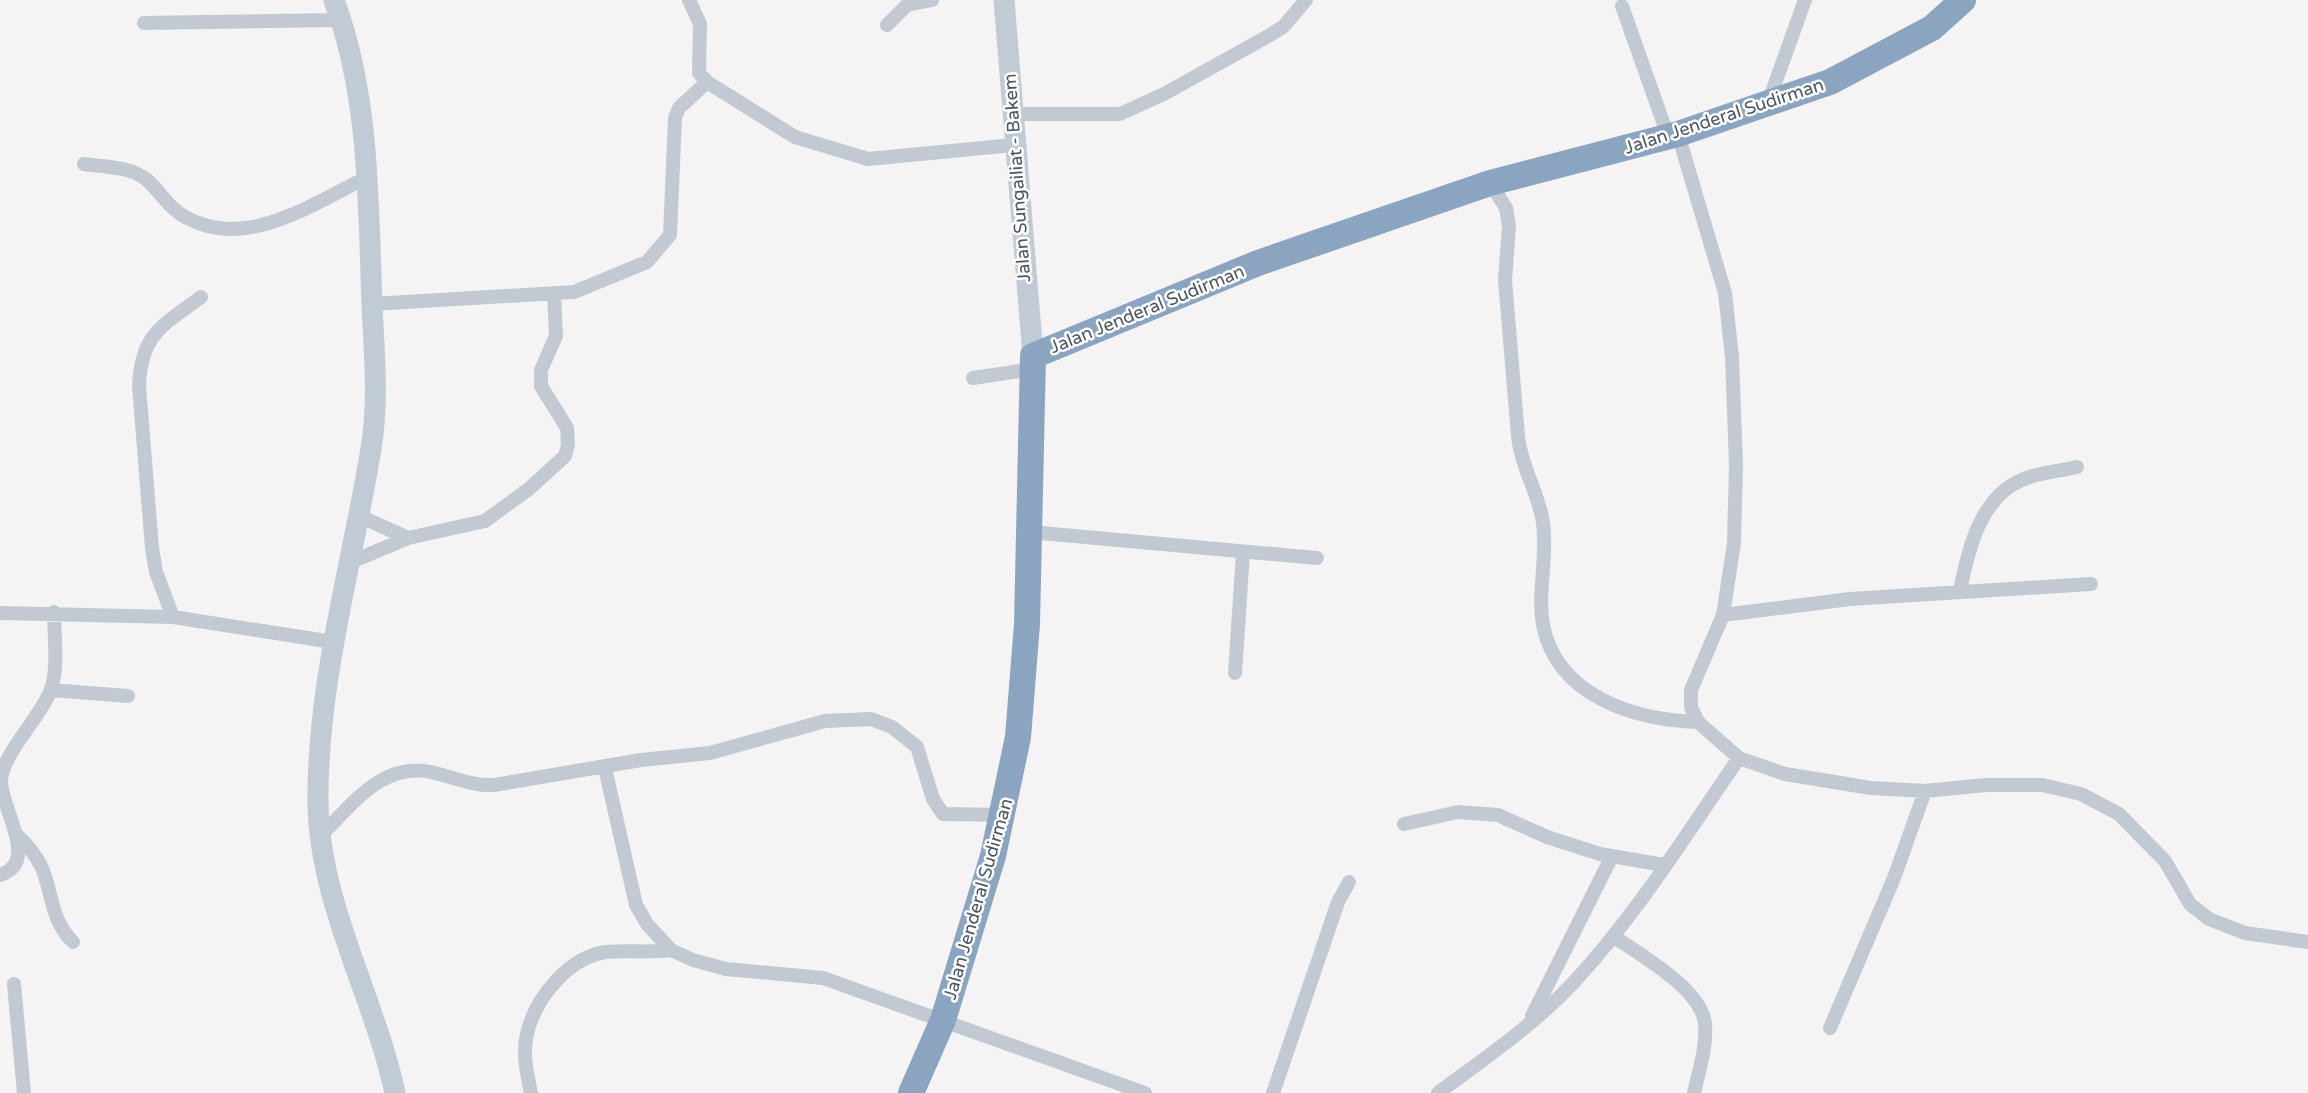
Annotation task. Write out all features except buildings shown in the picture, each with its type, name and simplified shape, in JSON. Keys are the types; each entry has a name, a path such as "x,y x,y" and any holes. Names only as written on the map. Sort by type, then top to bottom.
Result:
{"highway":[{"name":"Jalan Jenderal Sudirman","path":"911,1093 943,1020 1004,815 1019,724 1027,624 1033,362 1258,263 1490,183 1673,135 1830,82 1877,60 1933,28 1963,0"}],"main road":[{"name":"Jalan Sungailiat - Bakem","path":"1004,0 1033,362"},
{"path":"337,10 363,126 368,177 374,422 351,562 333,642 320,775 321,835 338,912 394,1093"}],"street":[{"path":"689,0 700,24 699,73 707,82 795,137 868,159 1014,145"},
{"path":"887,25 907,5 932,0"},
{"path":"1013,114 1120,114 1164,94 1270,35 1283,27 1306,0"},
{"path":"1768,103 1805,0"},
{"path":"1622,6 1673,135 1725,293 1732,357 1736,465 1734,543 1723,615 1691,690 1691,707 1698,722 1739,758 1786,774 1871,788 1925,791 1986,785 2042,785 2081,794 2119,814 2165,861 2190,904 2209,919 2245,933 2308,942"},
{"path":"144,23 337,10"},
{"path":"372,304 582,289 647,262 661,249 670,235 675,118 679,108 707,82"},
{"path":"84,164 124,169 144,177 180,214 201,224 235,230 251,229 272,222 368,177"},
{"path":"1490,183 1506,208 1509,226 1505,280 1518,445 1544,522 1543,624 1551,650 1571,680 1596,698 1658,719 1698,722"},
{"path":"351,562 408,538 485,522 530,488 565,456 569,436 567,428 541,386 541,370 556,336 554,293"},
{"path":"173,617 156,572 152,548 139,386 140,360 148,342 165,324 201,297"},
{"path":"973,378 1033,362"},
{"path":"1960,591 1970,541 2000,494 2024,479 2077,467"},
{"path":"357,515 408,538"},
{"path":"1030,532 1317,558"},
{"path":"1235,673 1243,553"},
{"path":"1723,615 1850,599 2091,584"},
{"path":"0,875 11,870 17,862 15,833 1,795 1,772 51,690 54,612"},
{"path":"0,613 54,612 173,617 333,642"},
{"path":"51,690 128,696"},
{"path":"321,835 376,780 405,770 428,771 482,786 641,760 710,752 825,721 871,719 892,727 917,747 933,799 943,814 1004,815"},
{"path":"1438,1093 1527,1027 1574,982 1614,936 1739,758"},
{"path":"605,768 636,905 647,924 671,950"},
{"path":"1829,1028 1894,878 1925,791"},
{"path":"1404,824 1458,812 1498,815 1547,837 1612,856 1664,865"},
{"path":"15,833 33,851 42,867 56,920 73,942"},
{"path":"1527,1027 1612,856"},
{"path":"1273,1093 1338,902 1349,882"},
{"path":"1614,936 1676,981 1698,1004 1705,1021 1704,1046 1694,1093"},
{"path":"531,1093 525,1067 526,1035 538,1005 559,978 580,963 606,952 671,950 726,969 823,978 1145,1093"},
{"path":"14,984 24,1093"}]}
